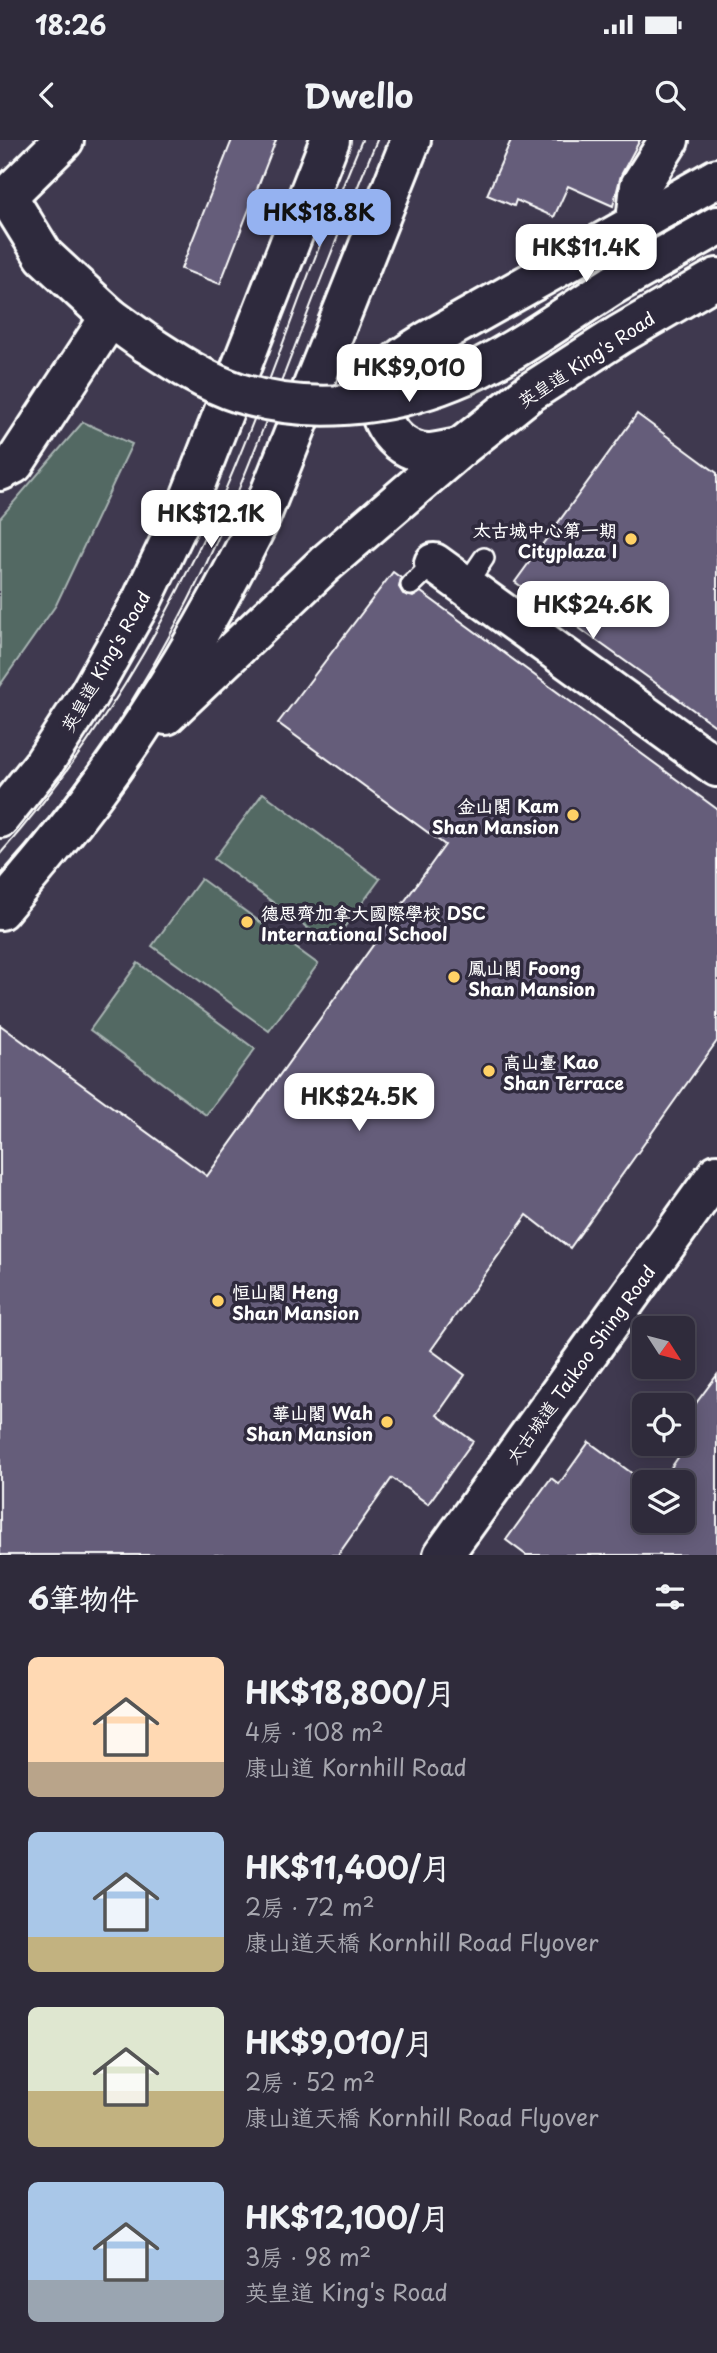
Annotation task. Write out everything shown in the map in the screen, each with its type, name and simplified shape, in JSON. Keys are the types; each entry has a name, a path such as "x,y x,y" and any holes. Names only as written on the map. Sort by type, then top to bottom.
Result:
{"street":[{"path":"64,140 3,198 44,256 110,317 188,370 239,393 278,402 318,406 363,403 409,394 453,380 533,336 613,285 717,226"},
{"name":"英皇道 King's Road","path":"0,818 44,763 89,694 142,600 186,508 330,140"},
{"name":"英皇道 King's Road","path":"0,910 55,844 110,770 170,681 233,574 259,521 411,140"},
{"path":"636,221 640,186 669,140"},
{"name":"英皇道 King's Road","path":"460,447 427,453 407,448 393,436 383,422 378,407 380,389 392,366 429,340 636,221 717,178"},
{"name":"英皇道 King's Road","path":"110,770 192,688 324,564 460,447 529,393 620,334 717,278"},
{"path":"0,471 14,464 110,317"},
{"path":"423,574 475,572 717,766"},
{"name":"太古城道 Taikoo Shing Road","path":"443,1555 717,1174"}],"green space":[{"path":"83,422 132,444 56,605 0,685 0,518"},
{"path":"263,793 380,879 331,945 214,859"},
{"path":"201,879 318,964 269,1031 152,946"},
{"path":"138,963 255,1049 206,1115 90,1030"}],"building":[{"path":"232,140 276,140 220,284 181,269"},
{"path":"511,140 640,140 621,175 613,206 568,186 554,217 516,200 514,206 487,195"},
{"name":"太古城中心第一期 Cityplaza I","path":"637,414 717,473 717,727 515,582"},
{"name":"高山臺 Kao Shan Terrace","path":"393,572 401,578 399,587 403,594 413,597 421,592 717,809 717,1041 570,1248 527,1215 431,1350 465,1375 437,1415 473,1441 428,1504 392,1478 338,1555 0,1555 0,1025 207,1176 445,845 278,723"},
{"path":"717,1375 717,1555 526,1555 506,1540 551,1478 559,1484 589,1442 632,1473 632,1533 695,1533 695,1470 669,1470 679,1456 695,1456 695,1405"}],"tram line":[{"path":"0,854 63,777 91,736 144,652 191,565 251,426 362,140"},
{"path":"0,875 50,816 96,755 138,690 190,598 239,489 377,140"}],"place":[{"name":"太古城中心第一期 Cityplaza I","path":"631,539"},
{"name":"金山閣 Kam Shan Mansion","path":"573,815"},
{"name":"德思齊加拿大國際學校 DSC International School","path":"247,922"},
{"name":"鳳山閣 Foong Shan Mansion","path":"454,977"},
{"name":"高山臺 Kao Shan Terrace","path":"489,1071"},
{"name":"恒山閣 Heng Shan Mansion","path":"218,1301"},
{"name":"華山閣 Wah Shan Mansion","path":"387,1422"}]}
